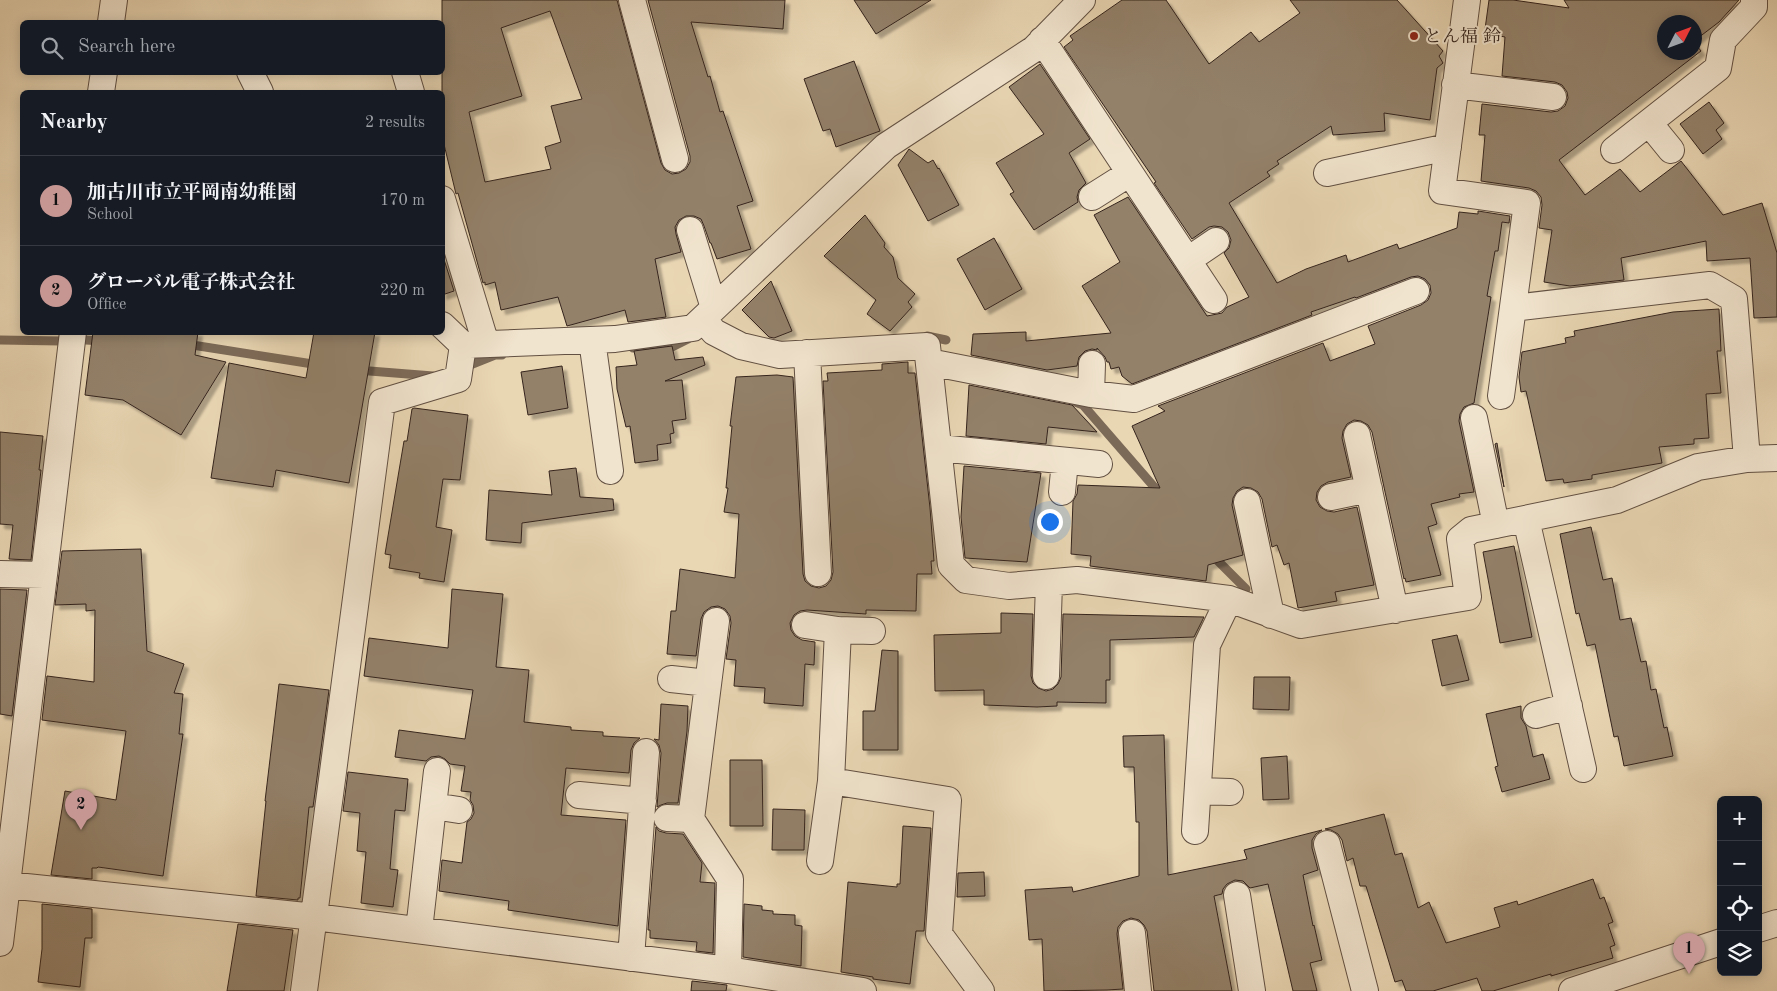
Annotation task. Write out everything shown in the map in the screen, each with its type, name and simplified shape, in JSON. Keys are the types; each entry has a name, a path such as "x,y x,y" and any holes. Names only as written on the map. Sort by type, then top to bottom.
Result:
{"street":[{"path":"111,20 114,0"},
{"path":"632,0 675,159"},
{"path":"445,327 475,344 615,339 693,328 886,146 1034,49 1082,0"},
{"path":"1467,0 1442,191 1527,203 1502,396"},
{"path":"1614,150 1718,68 1723,40 1754,6 1754,0"},
{"path":"1042,40 1214,300"},
{"path":"101,90 104,75"},
{"path":"252,75 259,90"},
{"path":"406,75 410,90"},
{"path":"1455,85 1553,97"},
{"path":"1648,122 1671,150"},
{"path":"1327,173 1448,147"},
{"path":"1092,197 1130,173"},
{"path":"304,991 382,402 458,379 475,344 445,212"},
{"path":"690,230 714,332 741,346 780,355 927,346 951,565 966,580 1009,586 1077,580 1229,600 1301,625 1468,597 1460,539 1471,530 1617,500 1698,467 1747,459 1777,458"},
{"path":"1188,260 1216,241"},
{"path":"1513,308 1710,286 1734,299 1747,459"},
{"path":"929,362 1091,394 1134,399 1198,363 1338,309 1416,291"},
{"path":"0,943 4,884 44,576 72,335"},
{"path":"592,340 610,471"},
{"path":"807,354 818,573"},
{"path":"1091,394 1092,364"},
{"path":"1474,418 1496,525"},
{"path":"1356,435 1395,610"},
{"path":"938,448 1099,464"},
{"path":"1062,492 1065,461"},
{"path":"1331,496 1368,489"},
{"path":"1247,502 1271,614"},
{"path":"1526,519 1583,769"},
{"path":"0,574 44,576"},
{"path":"1046,676 1048,583"},
{"path":"1195,831 1207,646 1229,600"},
{"path":"716,621 708,683 679,819 730,879 728,970"},
{"path":"805,625 838,630 872,631"},
{"path":"820,861 831,782 838,630"},
{"path":"671,678 708,683"},
{"path":"1536,715 1569,706"},
{"path":"631,958 646,752"},
{"path":"419,930 437,770"},
{"path":"831,782 948,800 939,934 981,991"},
{"path":"1198,791 1230,792"},
{"path":"579,795 643,801"},
{"path":"433,806 459,810"},
{"path":"1327,844 1365,991"},
{"path":"4,884 315,917 728,970 863,991"},
{"path":"1237,895 1252,991"},
{"path":"1762,928 1777,923"},
{"path":"1132,933 1138,991"},
{"path":"1572,991 1717,943"}],"building":[{"path":"442,0 617,0 661,163 665,170 672,174 686,169 690,162 690,156 648,0 785,0 783,29 691,22 708,77 710,76 720,112 723,111 753,201 737,206 751,249 717,259 701,219 694,216 686,216 679,220 675,227 681,252 655,259 666,317 628,322 625,310 567,326 558,297 501,310 495,282 485,285 485,282 483,283 458,193 456,194 445,148 445,90 442,90 442,75 445,75 445,20 442,20","holes":["550,11 582,99 551,106 561,142 545,147 551,169 485,182 469,112 522,96 501,28"]},
{"path":"854,0 931,0 876,34"},
{"path":"1122,0 1166,0 1209,64 1251,32 1259,42 1300,13 1290,0 1397,0 1443,51 1439,56 1443,63 1437,68 1430,120 1384,113 1385,131 1333,135 1331,126 1277,161 1279,164 1267,172 1270,176 1229,203 1277,283 1306,269 1346,255 1348,262 1397,244 1399,249 1457,228 1459,212 1478,214 1478,211 1510,216 1509,223 1502,222 1498,251 1495,251 1487,296 1491,297 1474,403 1464,407 1459,421 1474,492 1459,494 1460,497 1431,504 1437,524 1428,527 1441,575 1406,582 1404,579 1372,432 1368,425 1354,420 1347,424 1342,438 1351,477 1328,482 1321,486 1317,492 1316,500 1320,507 1327,511 1334,512 1357,507 1374,585 1335,592 1337,601 1298,608 1289,563 1284,565 1277,545 1272,547 1262,499 1258,492 1251,488 1243,487 1237,491 1232,505 1243,555 1208,565 1206,581 1090,566 1091,556 1071,554 1073,501 1077,494 1078,485 1160,488 1132,426 1165,411 1158,406 1323,343 1330,361 1375,344 1368,326 1421,305 1428,300 1431,293 1430,285 1425,279 1418,276 1411,277 1356,298 1311,312 1312,315 1132,384 1122,376 1119,367 1111,369 1109,362 1107,362 1097,348 1097,350 1085,351 1079,357 1077,366 1047,370 971,355 973,334 1026,332 1026,341 1111,333 1082,286 1120,262 1094,215 1128,197 1207,316 1222,313 1227,307 1249,297 1224,253 1229,248 1231,240 1228,232 1222,227 1214,226 1209,227 1192,239 1154,183 1156,182 1064,47 1073,40 1070,36"},
{"path":"1489,0 1513,0 1569,8 1564,0 1739,0 1719,22 1702,35 1702,15 1657,15 1657,60 1689,60 1559,160 1585,195 1620,169 1640,192 1681,161 1723,215 1762,203 1777,253 1777,317 1754,318 1750,258 1707,261 1706,241 1621,258 1624,280 1570,286 1544,282 1552,230 1539,228 1542,205 1541,197 1536,191 1529,188 1481,181 1485,135 1479,135 1482,104 1551,112 1558,111 1565,106 1568,98 1567,92 1562,85 1555,82 1502,76 1505,37 1500,36 1500,31 1485,29"},
{"path":"854,61 880,131 836,147 830,129 823,131 804,79"},
{"path":"1040,64 1090,139 1069,153 1086,183 1079,190 1078,202 1034,230 1010,194 1014,192 996,163 1044,134 1009,87"},
{"path":"1709,102 1724,123 1716,130 1722,139 1703,154 1680,124"},
{"path":"909,149 928,163 933,160 959,205 928,221 898,165"},
{"path":"865,215 885,243 884,247 893,257 898,278 915,294 908,302 912,307 890,331 867,314 876,300 824,256"},
{"path":"994,238 1022,289 985,310 957,259"},
{"path":"445,262 454,291 445,294"},
{"path":"771,281 792,331 774,338 769,337 742,310"},
{"path":"1719,309 1721,351 1717,351 1721,393 1706,394 1709,438 1694,439 1694,444 1659,447 1662,463 1592,475 1592,479 1564,483 1563,479 1546,481 1526,391 1521,392 1519,377 1522,352 1566,343 1565,338 1575,336 1574,331 1673,312"},
{"path":"93,335 198,335 195,355 226,362 181,435 123,400 85,395"},
{"path":"313,335 374,335 349,483 276,470 273,487 211,478 229,363 306,378"},
{"path":"672,346 675,360 703,357 705,365 665,381 682,380 686,419 672,421 674,433 670,434 671,443 657,445 658,460 635,463 630,426 626,427 617,389 616,367 637,365 634,351"},
{"path":"908,362 908,373 915,373 934,561 931,561 932,574 917,574 916,611 866,610 866,614 807,610 800,611 794,615 790,623 791,630 795,636 802,640 815,642 814,665 805,664 803,706 764,703 765,688 734,686 736,660 726,659 731,623 730,616 725,609 718,606 711,607 704,612 701,619 696,656 667,654 671,611 676,611 680,569 735,578 739,514 724,512 728,488 726,488 732,426 730,426 736,377 777,375 793,377 803,574 805,581 811,586 819,588 826,586 831,580 833,572 823,381 828,381 827,373 882,370 882,364"},
{"path":"562,366 568,408 528,415 521,372"},
{"path":"969,385 1072,405 1097,432 1048,427 1046,444 966,436"},
{"path":"412,409 468,415 460,480 443,479 436,527 452,530 444,582 419,578 420,573 389,568 391,555 385,554 404,441 407,441"},
{"path":"0,432 43,436 31,560 9,559 13,525 0,524"},
{"path":"1497,443 1504,487 1495,444"},
{"path":"964,466 1041,473 1027,562 965,558 961,517"},
{"path":"576,468 580,497 613,499 614,510 522,523 521,543 486,540 489,490 552,495 549,471"},
{"path":"1591,527 1603,580 1612,578 1620,620 1631,618 1641,662 1646,661 1651,690 1656,689 1664,728 1667,727 1673,756 1624,766 1618,736 1614,737 1595,644 1587,646 1579,613 1576,614 1560,534"},
{"path":"1514,546 1532,637 1500,643 1483,552"},
{"path":"141,549 147,651 184,664 174,693 183,694 179,734 183,734 163,876 98,867 92,868 92,879 51,875 65,791 116,800 126,731 42,720 47,676 94,682 95,610 86,611 86,604 55,605 62,551"},
{"path":"0,589 27,590 12,716 0,714"},
{"path":"452,589 503,594 496,667 529,670 524,722 571,727 571,730 603,732 603,736 640,738 634,743 631,750 629,773 566,768 561,815 626,820 618,926 508,910 509,901 439,891 442,860 462,863 467,822 474,813 470,800 471,792 461,791 465,766 450,764 439,756 431,757 426,761 395,757 399,730 465,739 473,690 364,676 369,638 448,648"},
{"path":"1001,613 1033,614 1031,676 1033,683 1038,688 1046,691 1053,689 1061,677 1063,614 1204,617 1194,637 1110,640 1110,680 1106,680 1106,703 1057,702 1057,706 1037,707 984,705 984,690 935,691 934,635 1001,633"},
{"path":"1457,635 1469,680 1442,686 1432,640"},
{"path":"882,650 898,651 898,750 863,750 863,711 875,711"},
{"path":"1254,677 1290,677 1289,710 1253,709"},
{"path":"279,684 329,690 313,807 309,807 300,898 298,900 256,896"},
{"path":"661,704 688,706 687,731 678,803 667,803 657,807 661,753 659,745 654,739 659,740"},
{"path":"1521,706 1521,718 1526,726 1533,757 1543,754 1550,779 1502,792 1495,767 1498,766 1486,714"},
{"path":"1164,735 1168,875 1247,859 1244,850 1322,830 1312,840 1312,848 1318,870 1303,875 1322,960 1310,963 1317,991 1293,991 1268,884 1250,888 1243,881 1235,880 1227,884 1222,894 1214,896 1232,991 1154,991 1147,931 1139,920 1131,918 1123,921 1118,927 1117,934 1123,989 1044,991 1042,939 1029,940 1025,890 1072,887 1073,892 1139,876 1139,822 1136,822 1134,767 1124,767 1123,736"},
{"path":"1287,756 1289,799 1263,800 1261,758"},
{"path":"730,760 762,760 763,826 730,826"},
{"path":"348,772 408,779 405,811 395,810 390,869 398,870 393,907 361,903 366,852 357,851 360,813 343,811"},
{"path":"773,809 805,810 804,850 772,850"},
{"path":"1384,814 1395,855 1402,853 1418,908 1429,902 1446,943 1500,927 1494,908 1517,901 1518,905 1593,879 1600,899 1604,897 1613,922 1608,924 1615,945 1610,947 1613,958 1493,991 1482,991 1477,978 1433,991 1406,991 1402,980 1395,982 1366,886 1360,886 1353,858 1347,861 1342,840 1338,834 1325,829"},
{"path":"903,826 931,828 924,931 916,931 910,984 841,972 848,882 897,887 897,884 900,884"},
{"path":"656,827 659,831 666,833 683,834 702,863 700,882 715,883 713,953 696,951 697,942 650,938 650,930 648,930"},
{"path":"984,872 985,896 957,897 958,873"},
{"path":"42,904 92,909 92,938 85,938 80,987 38,982 42,949"},
{"path":"744,904 762,906 762,910 773,911 773,914 795,915 795,925 802,926 801,966 743,957"},
{"path":"238,924 293,930 284,991 227,991"},
{"path":"692,981 727,985 726,991 691,991"}],"waterway":[{"path":"927,336 946,340"},
{"path":"633,348 670,348 688,339"},
{"path":"0,340 61,341"},
{"path":"86,340 103,341"},
{"path":"186,344 319,365"},
{"path":"470,365 495,355 502,355"},
{"path":"357,370 433,376"},
{"path":"1075,402 1083,405 1162,496"},
{"path":"1211,554 1246,589"}],"place":[{"name":"とん福 鈴","path":"1414,36"},
{"name":"グローバル電子株式会社","path":"81,830"},
{"name":"加古川市立平岡南幼稚園","path":"1689,974"}]}
